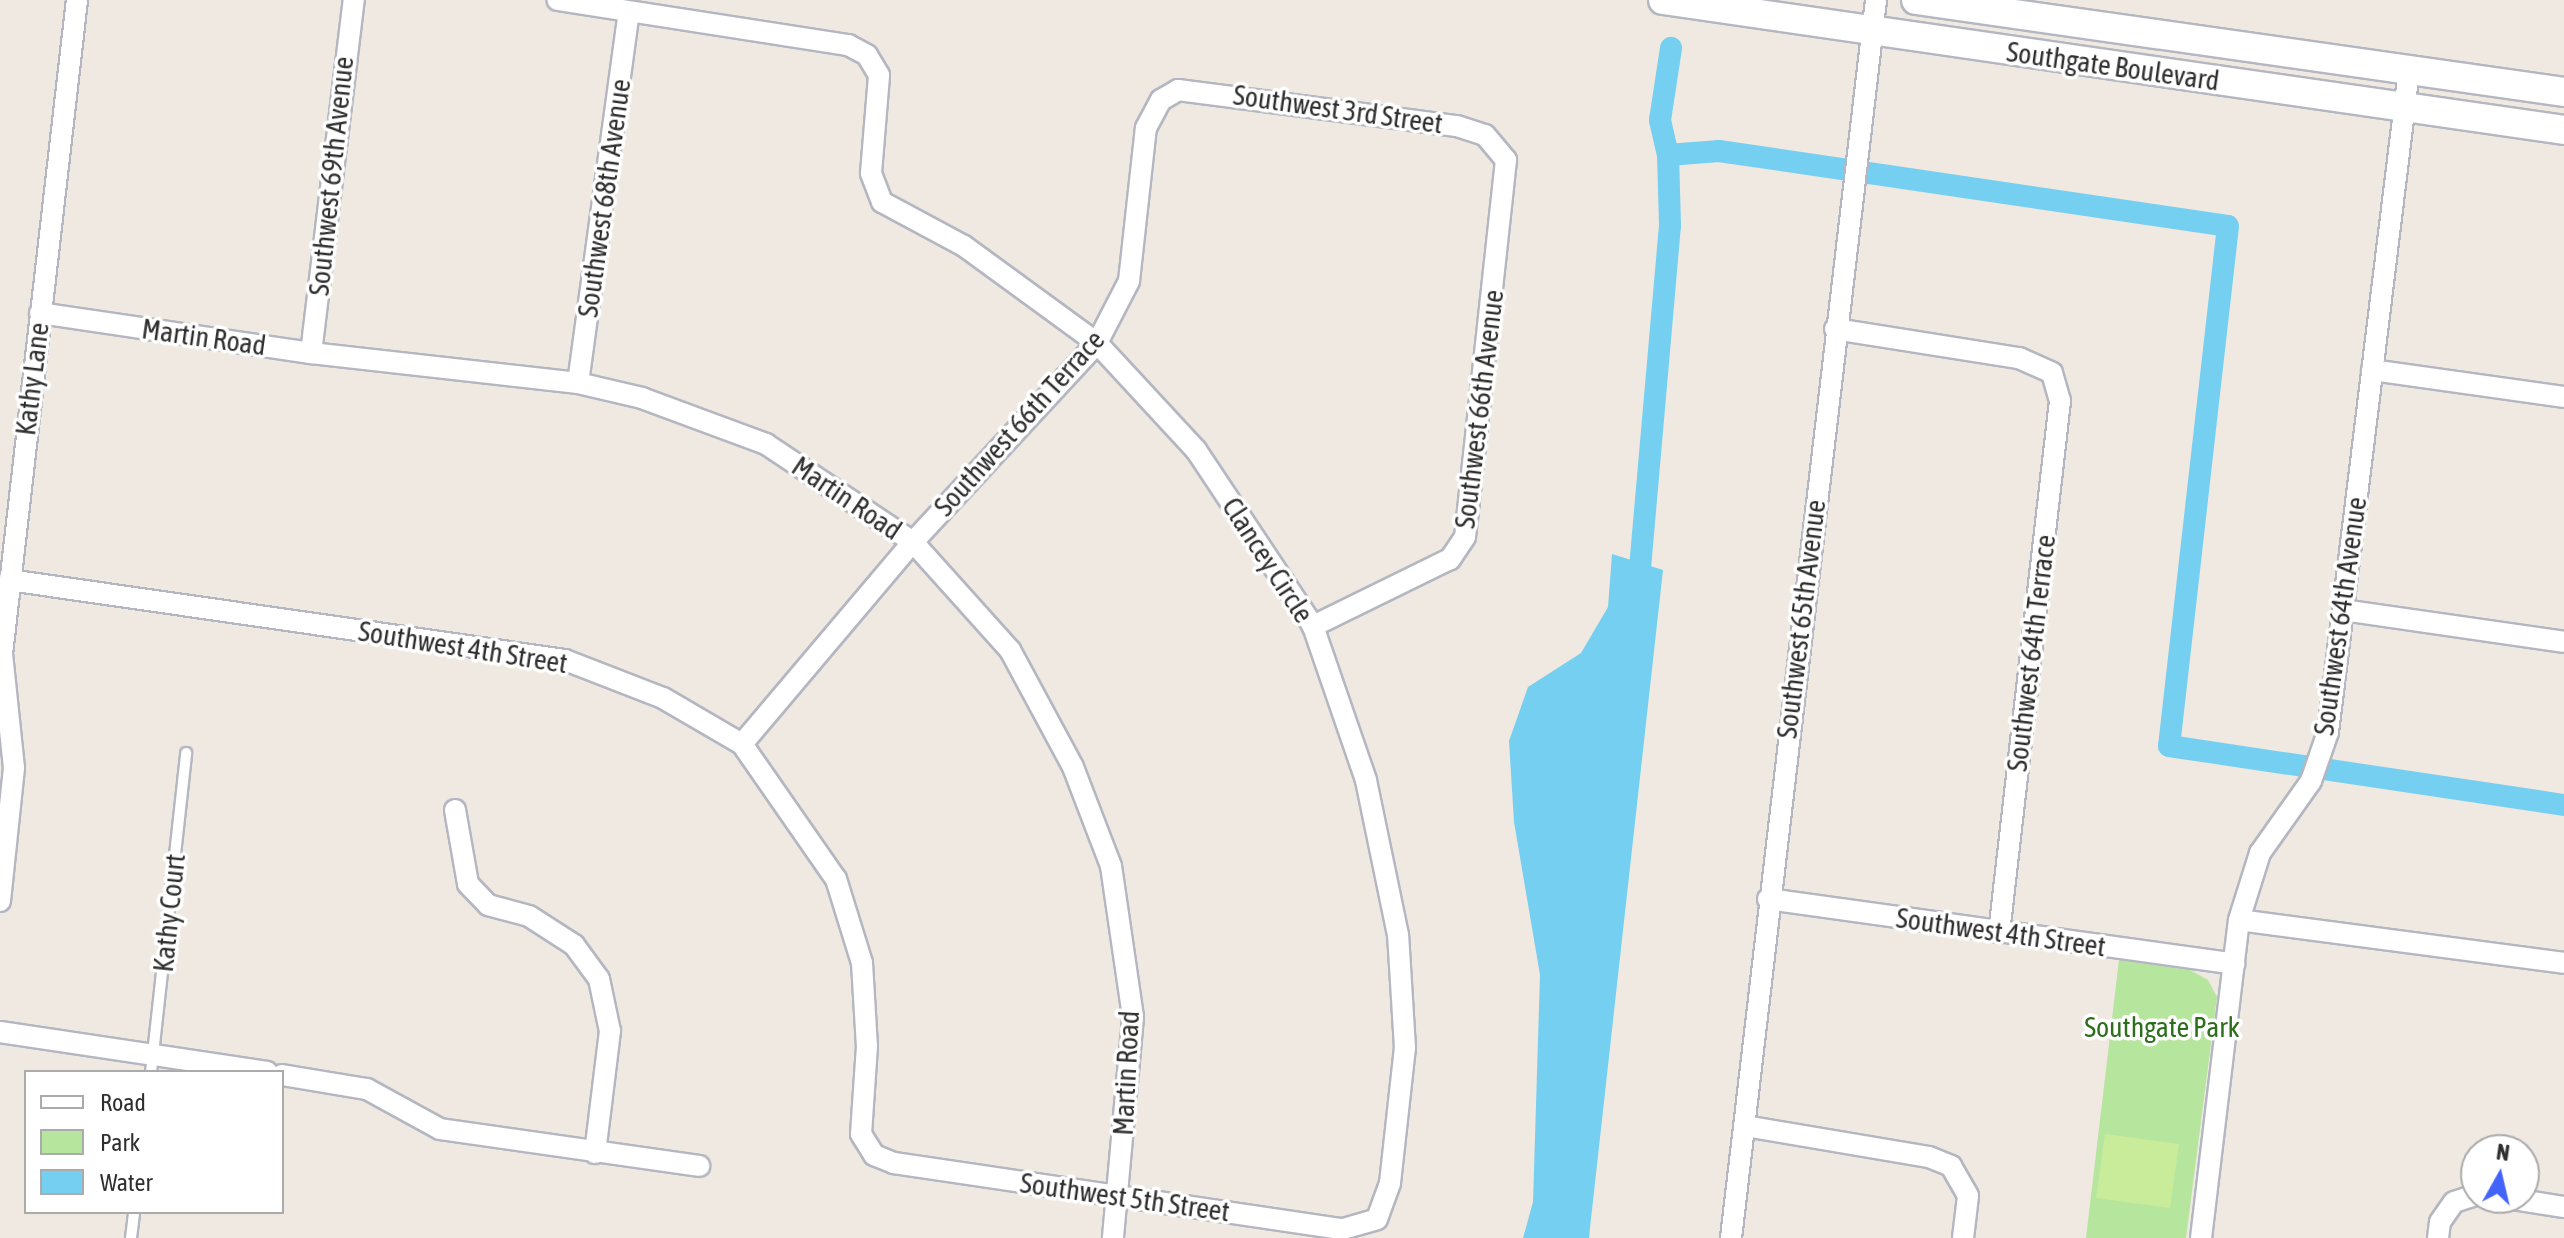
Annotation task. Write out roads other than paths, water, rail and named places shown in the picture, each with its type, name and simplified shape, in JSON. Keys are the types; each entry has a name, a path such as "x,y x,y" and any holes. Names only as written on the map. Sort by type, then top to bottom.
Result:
{"main road":[{"name":"Southgate Boulevard","path":"1663,0 2564,130"},
{"name":"Southgate Boulevard","path":"1916,0 2564,92"}],"street":[{"name":"Kathy Lane","path":"0,901 6,794 2,654 77,0"},
{"name":"Southwest 69th Avenue","path":"311,353 354,0"},
{"path":"557,0 629,12"},
{"name":"Southwest 65th Avenue","path":"1731,1238 1768,899 1876,0"},
{"name":"Clancey Circle","path":"629,12 848,45 867,55 879,75 871,173 882,202 964,246 1097,343 1196,450 1313,626 1366,780 1398,935 1405,1048 1390,1183 1377,1219"},
{"name":"Southwest 68th Avenue","path":"578,383 629,12"},
{"name":"Southwest 64th Avenue","path":"2201,1238 2239,920 2260,853 2311,781 2328,732 2409,70"},
{"name":"Southwest 3rd Street","path":"1167,94 1192,89 1457,126 1485,135 1501,152"},
{"name":"Southwest 66th Terrace","path":"742,744 913,542 1097,343 1129,281 1146,128 1167,94"},
{"name":"Southwest 66th Avenue","path":"1313,626 1450,559 1465,537 1506,193 1508,170 1501,152"},
{"name":"Martin Road","path":"40,313 311,353 578,383 642,398 766,444 913,542 1010,650 1073,767 1111,866 1133,1017 1113,1238"},
{"name":"Southwest 64th Terrace","path":"1835,329 2019,358 2052,373 2060,401 1999,933"},
{"path":"2372,370 2564,397"},
{"name":"Southwest 4th Street","path":"9,580 565,660 663,698 742,744 836,879 862,963 867,1046 861,1134 874,1155"},
{"path":"2343,610 2564,642"},
{"path":"455,810 468,884 488,905 529,916 574,945 599,979 610,1031 595,1153"},
{"name":"Southwest 4th Street","path":"1768,899 2234,964"},
{"path":"2239,920 2564,963"},
{"path":"0,1032 152,1062 244,1070"},
{"path":"284,1075 367,1089 440,1129 699,1166"},
{"path":"1745,1126 1929,1157 1951,1166 1968,1196 1963,1238"},
{"name":"Southwest 5th Street","path":"874,1155 894,1163 1343,1229 1377,1219"},
{"path":"2438,1238 2440,1222 2454,1202 2460,1200"},
{"path":"2540,1203 2564,1207"}],"lane":[{"name":"Kathy Court","path":"152,1062 186,753"},
{"path":"131,1238 134,1214"}],"water":[{"path":"1612,554 1663,570 1589,1238 1523,1238 1533,1202 1540,975 1514,822 1509,741 1528,687 1581,653 1608,607"}],"waterway":[{"path":"1638,591 1670,225 1668,155 1660,120 1671,48"},
{"path":"1668,155 1719,151 2228,226 2169,746 2564,805"}],"park label":[{"name":"Southgate Park","path":"2162,1027"}]}
